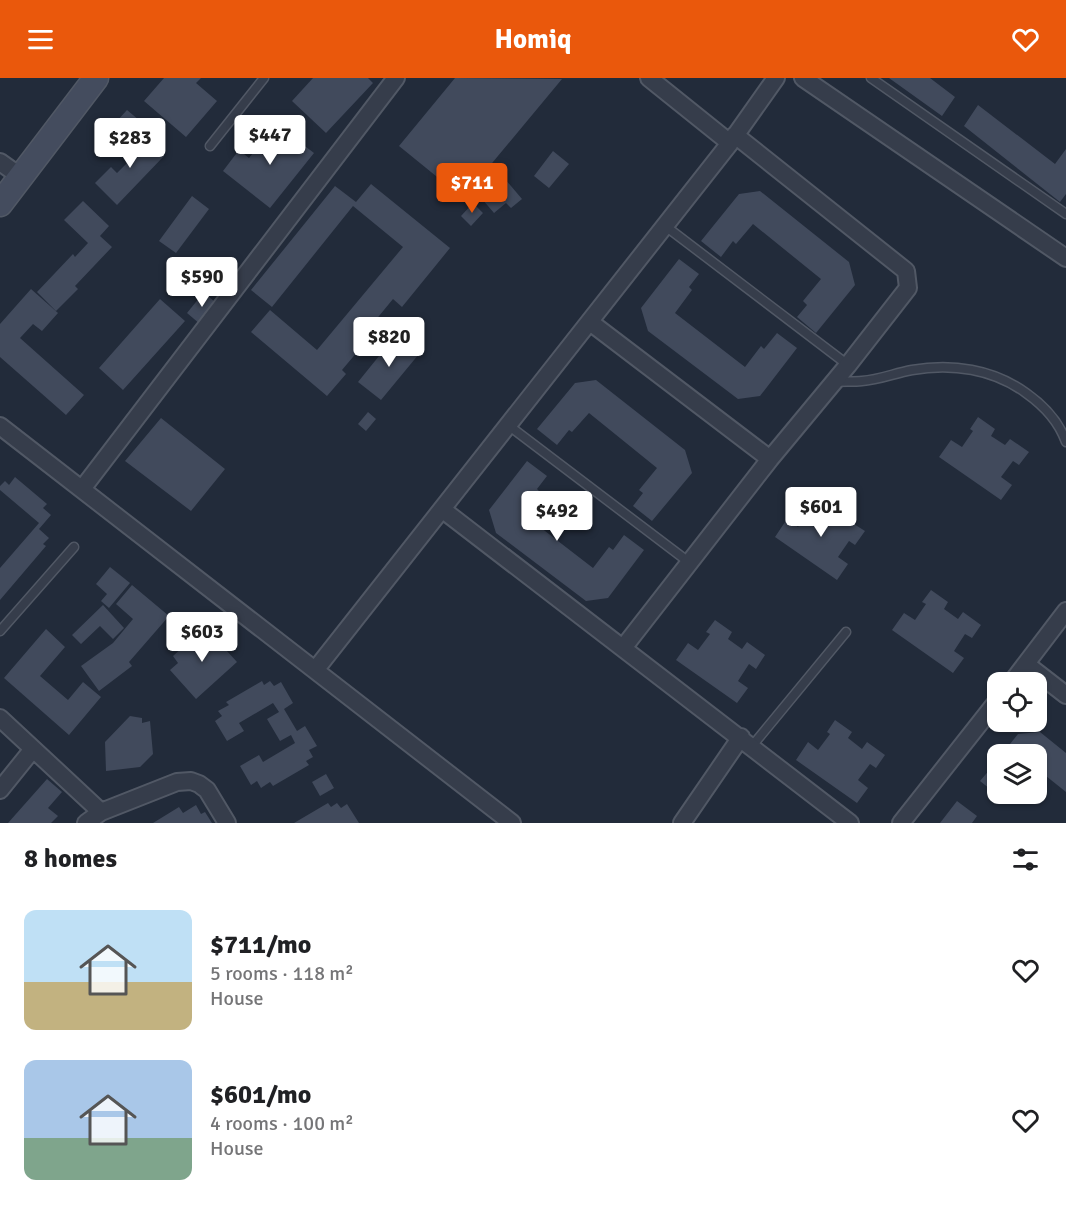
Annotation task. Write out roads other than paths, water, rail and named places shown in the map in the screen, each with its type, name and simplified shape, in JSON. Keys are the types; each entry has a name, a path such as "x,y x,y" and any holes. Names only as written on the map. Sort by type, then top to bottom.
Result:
{"main road":[{"path":"0,204 96,78"}],"street":[{"path":"82,489 396,78"},
{"path":"623,648 770,459 908,288 906,271 648,78"},
{"path":"316,669 590,322 732,139 776,78"},
{"path":"803,78 1066,258"},
{"path":"0,162 21,177"},
{"path":"590,322 770,459"},
{"path":"0,426 512,823"},
{"path":"443,510 850,823"},
{"path":"1020,672 1066,611"},
{"path":"1026,664 1066,695"},
{"path":"901,823 987,714"},
{"path":"0,718 101,812"},
{"path":"682,823 746,742"},
{"path":"0,790 33,749"},
{"path":"86,823 101,812 177,782 191,781 207,790 227,823"}],"lane":[{"path":"210,146 264,78"},
{"path":"871,78 1066,214"},
{"path":"664,225 848,365"},
{"path":"834,381 864,381 913,370 948,367 980,371 1010,381 1035,400 1050,414 1066,442"},
{"path":"508,425 690,562"},
{"path":"0,631 74,547"},
{"path":"746,742 846,632"}]}
